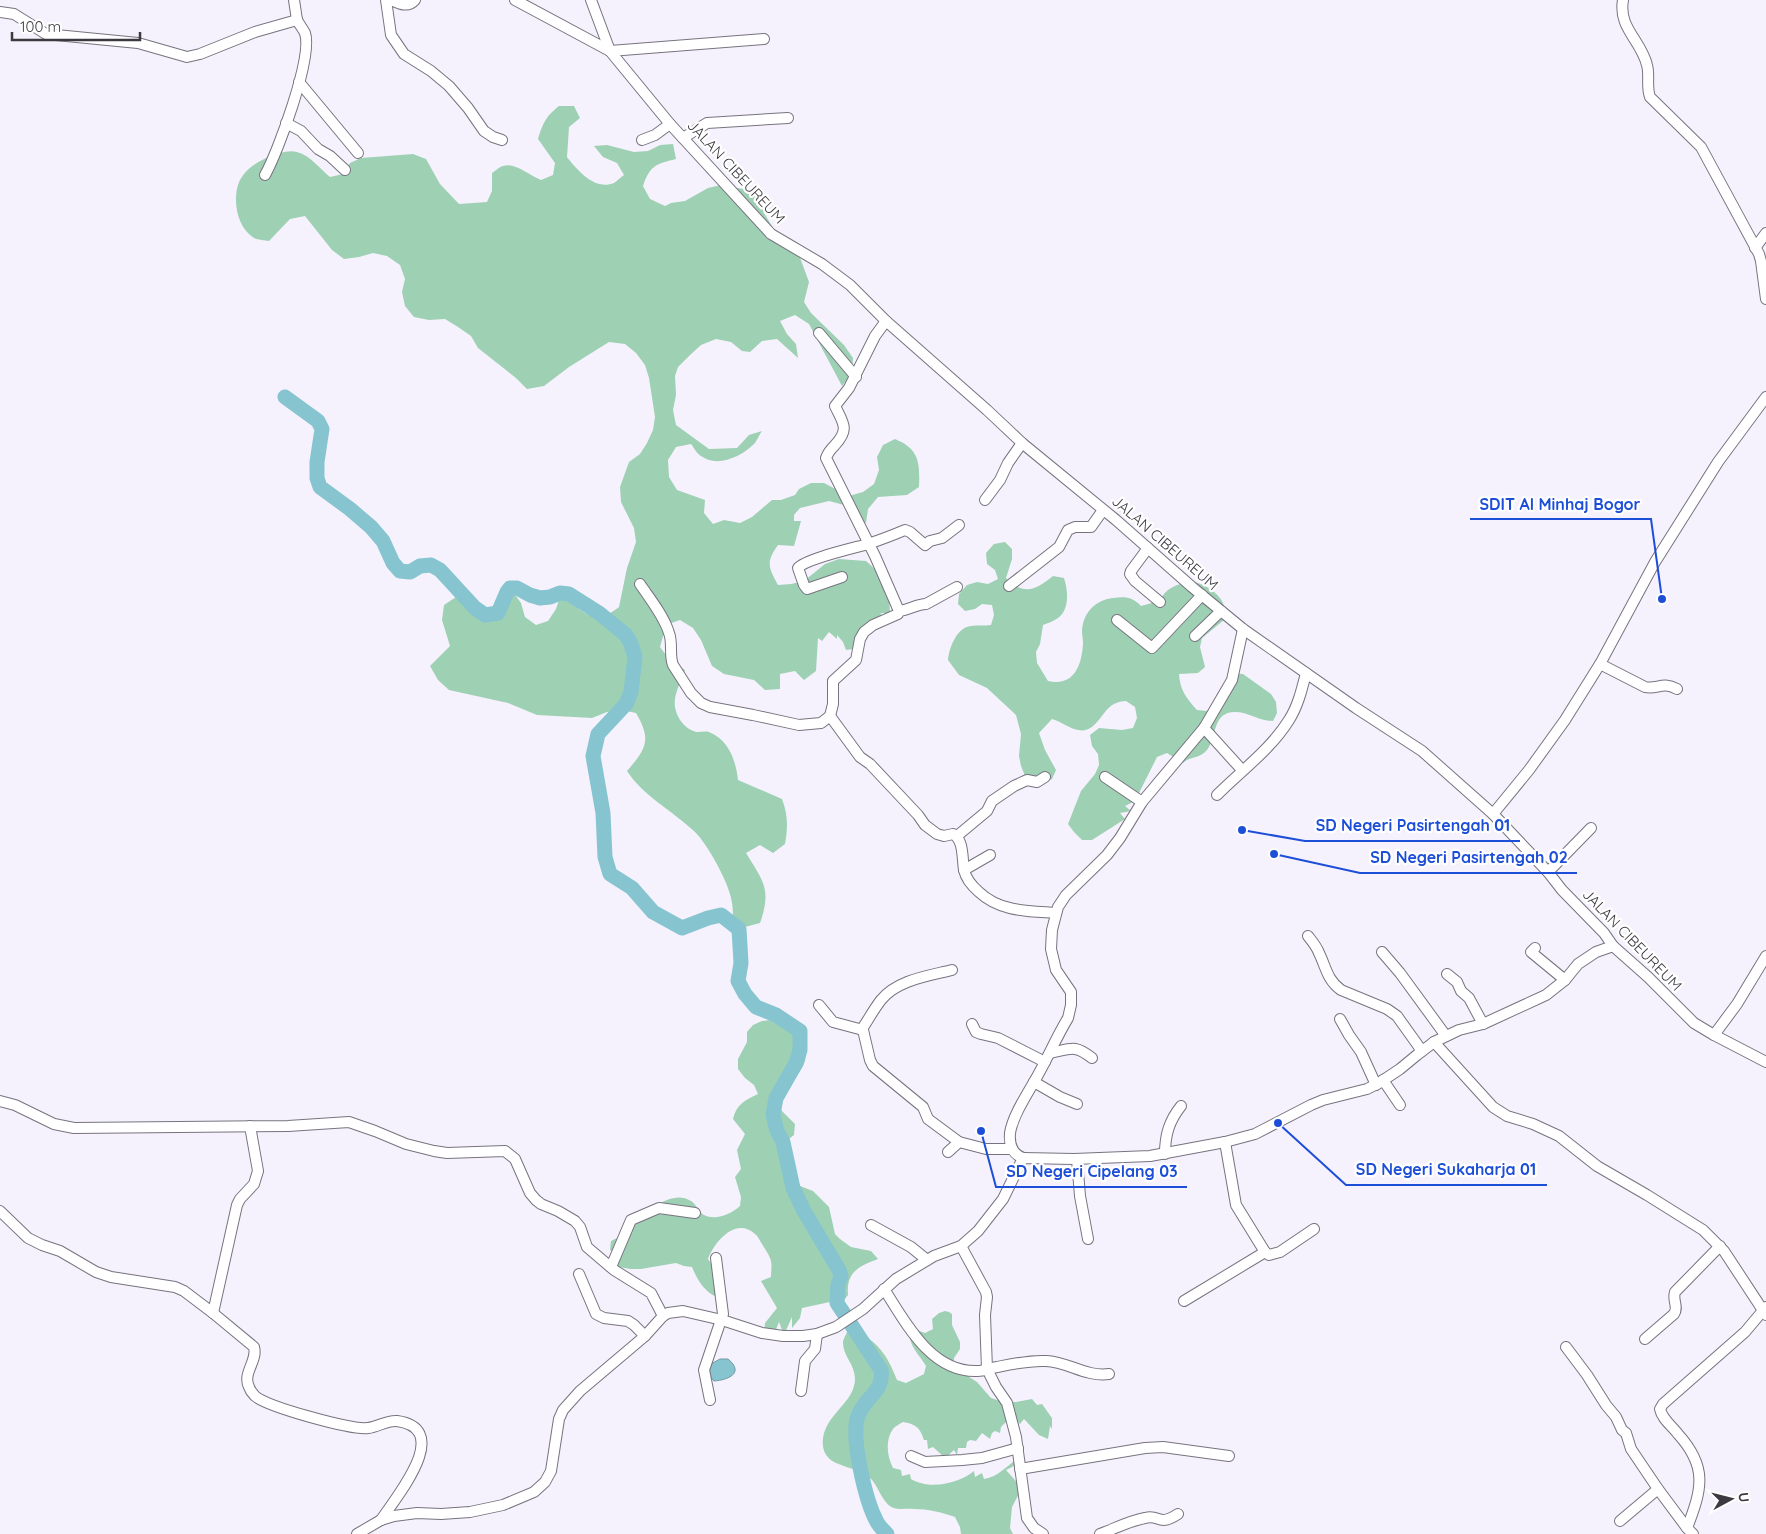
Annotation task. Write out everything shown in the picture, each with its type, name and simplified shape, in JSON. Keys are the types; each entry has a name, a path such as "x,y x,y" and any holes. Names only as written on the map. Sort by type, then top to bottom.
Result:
{"street":[{"path":"265,175 286,123 299,82 306,47 305,33 296,20 294,0"},
{"path":"386,0 391,35 404,54 431,71 449,86 484,130 493,137 502,140"},
{"path":"391,0 404,5 410,5 415,0"},
{"path":"515,0 610,50 764,39"},
{"name":"JALAN CIBEUREUM","path":"592,0 610,50 682,138 771,234 838,274 886,321 1022,443 1104,510 1221,611 1306,673 1422,751 1493,814 1604,933 1613,946 1648,977 1694,1023 1766,1062"},
{"path":"1623,0 1622,19 1648,66 1648,92 1650,97 1701,147 1761,261 1766,300"},
{"path":"0,12 14,14 46,34 138,43 187,57 200,54 255,32 296,20"},
{"path":"299,82 358,153"},
{"path":"682,138 707,123 788,118"},
{"path":"286,123 302,131 318,149 330,156 345,170"},
{"path":"642,140 655,136 670,124"},
{"path":"1755,248 1766,233"},
{"path":"886,321 875,336 856,377 835,406 845,431 843,436 828,452 826,458 869,544 899,611"},
{"path":"819,333 856,377"},
{"path":"1493,814 1529,770 1565,720 1600,664 1654,562 1718,462 1766,398"},
{"path":"985,500 1000,480 1008,463 1022,443"},
{"path":"1010,586 1058,547 1068,530 1075,527 1091,527 1104,510"},
{"path":"842,577 807,589 798,568 800,565 810,561 869,544 905,530 925,545 930,541 942,538 959,525"},
{"path":"1148,548 1130,574 1135,581 1160,602"},
{"path":"640,584 669,631 672,646 671,660 673,664 691,693 701,703 720,710 753,715 799,726 821,723 830,716 833,704 833,681 856,660 862,634 870,627 898,614 899,611 926,604 957,587"},
{"path":"1117,620 1149,651 1202,595"},
{"path":"1195,636 1221,611"},
{"path":"1243,628 1232,680 1204,728 1142,802 1120,838 1091,872 1066,895 1056,913 1051,938 1052,955 1056,970 1070,989 1072,1001 1068,1018 1011,1129 1010,1142 1012,1150 1017,1155 1023,1158 1077,1159 1150,1156 1225,1142 1255,1134 1323,1100 1356,1092 1379,1082 1400,1069 1434,1042 1459,1030 1483,1024 1546,995 1587,957 1613,946"},
{"path":"1600,664 1649,688 1670,685 1677,689"},
{"path":"1217,795 1267,747 1290,720 1306,673"},
{"path":"830,716 860,757 870,764 925,825 937,834 944,836 953,834 957,836 960,843 964,870 971,885 993,903 1015,910 1056,913"},
{"path":"1204,728 1242,770"},
{"path":"957,836 987,811 992,801 1014,786 1027,780 1037,782 1045,777"},
{"path":"1105,777 1142,802"},
{"path":"1548,872 1591,828"},
{"path":"964,870 990,855"},
{"path":"1308,936 1318,951 1328,976 1335,986 1387,1009 1397,1016 1422,1051"},
{"path":"1535,948 1531,952 1564,980"},
{"path":"1382,952 1400,972 1446,1036"},
{"path":"1714,1035 1737,1004 1766,956"},
{"path":"862,1029 881,1000 890,992 906,983 952,970"},
{"path":"1447,974 1457,982 1461,991 1469,998 1483,1024"},
{"path":"819,1005 833,1022 862,1029"},
{"path":"1340,1019 1379,1082 1400,1106"},
{"path":"972,1024 976,1032 998,1038 1047,1057 1076,1048 1092,1058"},
{"path":"862,1029 870,1060 876,1069 923,1107 926,1116 930,1120 959,1142 986,1149 1012,1150"},
{"path":"1434,1042 1494,1107 1507,1116 1533,1124 1559,1136 1597,1166 1702,1230 1720,1246 1765,1310 1745,1332 1661,1406 1660,1412 1662,1416 1692,1452 1698,1469 1699,1490 1690,1531"},
{"path":"1034,1082 1060,1097 1077,1104"},
{"path":"0,1101 54,1124 74,1128 298,1126 349,1122 406,1144 434,1151 447,1153 505,1151 515,1159 530,1193 536,1200 575,1221 580,1227 587,1247 611,1267 651,1293 663,1316"},
{"path":"1165,1154 1165,1139 1171,1122 1181,1106"},
{"path":"213,1312 237,1205 257,1179 258,1171 250,1126"},
{"path":"948,1152 959,1142"},
{"path":"1225,1142 1236,1205 1265,1252 1270,1255 1277,1253 1314,1229"},
{"path":"357,1534 381,1520 406,1514 457,1514 495,1508 534,1492 545,1482 550,1471 563,1410 588,1383 645,1336 663,1316 675,1311 683,1311 768,1334 793,1336 817,1334 836,1327 851,1317 896,1278 947,1250 961,1246 978,1231 1003,1199 1023,1158"},
{"path":"1077,1159 1080,1196 1088,1239"},
{"path":"611,1267 631,1220 659,1208 695,1212"},
{"path":"0,1211 28,1238 60,1251 96,1272 112,1277 175,1287 213,1312 254,1347 255,1352 247,1381 252,1392 260,1399 286,1410 350,1427 368,1428 394,1421 413,1427 419,1432 423,1447 416,1465 381,1520"},
{"path":"871,1225 911,1247 928,1260"},
{"path":"961,1246 976,1271 988,1298 985,1315 987,1369 996,1388 1007,1403 1018,1448 1027,1518 1031,1526 1043,1534"},
{"path":"1645,1338 1676,1311 1675,1292 1720,1246"},
{"path":"1184,1301 1265,1252"},
{"path":"710,1400 704,1370 722,1320 723,1308 716,1258"},
{"path":"579,1274 596,1314 604,1318 628,1322 645,1336"},
{"path":"884,1290 908,1326 928,1351 952,1366 963,1370 979,1371 1046,1361 1098,1375 1109,1374"},
{"path":"801,1391 804,1363 806,1358 816,1349 817,1334"},
{"path":"1566,1348 1587,1374 1606,1405 1616,1417 1626,1433 1631,1448 1658,1489 1690,1531"},
{"path":"1020,1469 1163,1447 1229,1456"},
{"path":"911,1456 925,1462 962,1460 982,1458 1018,1448"},
{"path":"1620,1521 1658,1489"},
{"path":"1100,1534 1146,1517 1162,1521 1169,1520 1178,1514"}],"green space":[{"path":"559,106 574,106 580,118 569,127 567,157 581,173 593,182 607,185 614,183 624,175 617,163 603,157 594,146 607,145 634,152 648,151 660,145 673,144 676,159 658,164 648,174 643,186 650,199 665,206 685,201 708,188 721,185 749,190 760,199 764,213 778,236 799,255 809,282 804,302 811,313 844,345 853,358 852,373 842,386 809,324 795,315 780,321 787,334 796,344 798,358 777,339 762,341 750,352 742,351 731,342 716,339 701,345 678,367 675,376 676,395 673,410 676,425 709,449 737,448 749,435 762,431 749,449 736,457 721,461 714,461 701,456 691,444 676,447 668,460 669,477 677,490 705,500 704,513 713,524 724,520 740,523 752,517 772,500 781,500 795,495 799,489 811,483 824,483 849,496 863,492 874,484 879,470 877,457 883,445 895,439 909,447 918,463 919,487 907,495 878,497 868,509 866,523 853,516 844,505 829,501 800,508 794,515 794,521 801,521 794,546 778,545 770,560 770,569 778,585 804,581 825,564 839,559 866,561 876,570 889,597 890,613 881,613 880,625 869,635 861,648 846,650 843,642 837,635 837,639 829,632 822,641 818,638 816,671 804,680 795,671 780,674 780,689 765,690 754,680 724,674 712,666 701,640 693,628 680,620 666,625 660,647 669,659 685,670 675,699 677,715 680,720 687,728 697,732 709,732 722,740 733,759 738,780 782,799 784,805 787,821 785,844 773,853 760,845 746,853 761,878 764,886 765,902 760,923 745,927 733,917 732,900 727,884 715,860 700,837 641,788 627,771 639,756 645,744 644,730 636,713 622,710 607,712 592,718 537,715 508,703 449,690 438,680 430,666 450,646 442,620 444,605 456,597 472,613 480,619 486,620 504,618 506,604 513,592 521,603 525,617 536,625 548,621 556,609 560,597 588,615 595,617 609,613 619,607 627,568 636,542 634,528 621,502 620,487 629,462 640,454 647,443 653,430 655,417 645,365 636,353 625,344 609,342 569,367 544,386 527,389 478,348 471,336 458,327 445,319 429,320 414,317 405,306 402,292 405,279 400,265 387,256 373,253 344,259 332,250 305,216 290,219 269,241 256,239 243,228 236,205 239,182 252,166 266,158 290,151 307,156 330,177 343,174 350,163 361,158 413,154 426,159 440,184 459,204 487,202 492,191 492,173 502,167 512,166 541,180 553,175 555,163 538,139 546,120"},
{"path":"1005,542 1012,549 1012,559 1006,578 1012,584 1024,589 1030,589 1041,585 1053,576 1064,578 1067,594 1065,610 1058,618 1043,625 1040,644 1036,652 1037,663 1048,681 1064,681 1075,672 1081,659 1083,624 1091,608 1101,601 1121,597 1132,599 1141,606 1160,599 1165,592 1174,586 1192,582 1203,585 1220,598 1224,604 1225,616 1224,620 1202,638 1200,647 1205,667 1198,673 1179,674 1184,694 1197,710 1207,711 1215,704 1228,675 1231,673 1243,674 1271,694 1276,702 1277,713 1273,721 1263,720 1240,712 1228,713 1222,716 1216,726 1210,745 1204,753 1183,763 1167,753 1157,757 1135,801 1125,806 1131,811 1120,813 1125,819 1092,840 1082,840 1068,824 1081,791 1095,774 1099,765 1098,754 1092,746 1090,735 1099,728 1122,730 1133,728 1137,718 1135,707 1126,701 1116,703 1109,707 1094,725 1084,730 1075,729 1052,719 1039,733 1045,750 1056,770 1052,779 1043,782 1025,776 1019,756 1021,734 1016,715 987,688 959,675 948,660 952,644 962,630 971,626 991,625 994,615 992,605 982,604 975,609 965,611 958,604 959,594 967,585 977,582 988,584 998,579 995,570 987,564 986,553 994,544"},
{"path":"771,1020 793,1026 801,1034 805,1045 804,1064 787,1091 780,1109 795,1124 794,1135 785,1142 789,1175 795,1184 813,1191 829,1207 835,1234 840,1239 851,1247 871,1251 878,1259 865,1264 855,1271 849,1281 848,1295 841,1304 830,1302 802,1308 800,1318 792,1328 792,1317 784,1335 779,1322 773,1337 764,1333 765,1323 777,1308 761,1281 771,1277 771,1261 758,1237 748,1229 740,1228 727,1233 711,1252 708,1259 720,1276 717,1297 705,1288 692,1267 676,1263 641,1269 619,1267 611,1260 612,1251 610,1250 611,1241 621,1236 631,1223 666,1200 685,1198 693,1202 704,1215 709,1217 728,1214 740,1206 741,1197 735,1177 741,1169 737,1150 745,1134 733,1119 736,1110 742,1104 758,1094 754,1085 738,1069 738,1059 747,1042 747,1032 753,1025"},
{"path":"945,1311 952,1314 952,1325 960,1342 960,1349 954,1358 954,1363 963,1373 977,1382 991,1398 1000,1401 1016,1402 1032,1399 1037,1405 1042,1404 1052,1418 1052,1429 1050,1426 1048,1439 1039,1435 1024,1419 1020,1424 1014,1418 1011,1422 1006,1422 1001,1427 1000,1433 995,1431 992,1433 990,1439 982,1433 976,1441 970,1440 967,1442 966,1448 958,1448 957,1455 954,1450 945,1458 933,1447 928,1449 927,1440 924,1440 921,1432 916,1427 903,1422 890,1433 888,1443 889,1458 893,1468 901,1470 902,1476 910,1474 911,1479 935,1485 952,1482 974,1471 975,1477 982,1473 984,1479 989,1478 1019,1458 1016,1465 1006,1470 1022,1488 1012,1507 1010,1528 1013,1534 961,1534 955,1517 929,1510 894,1508 884,1500 874,1482 865,1474 833,1461 823,1449 825,1430 833,1416 848,1399 854,1386 853,1368 845,1353 843,1342 847,1332 853,1329 875,1344 885,1356 897,1380 906,1383 924,1374 926,1366 910,1339 917,1330 925,1333 933,1329 932,1319"}],"water":[{"path":"720,1359 728,1359 733,1364 735,1372 729,1377 714,1381 708,1374 711,1364"}],"waterway":[{"path":"285,397 318,421 322,429 317,462 317,478 320,487 371,527 383,541 393,563 400,571 410,572 420,566 431,565 440,570 475,608 485,615 498,613 510,588 517,588 540,598 560,593 569,594 599,613 626,635 631,644 635,657 631,692 626,704 598,734 593,756 603,813 605,857 610,874 632,888 653,912 682,928 721,915 739,929 741,963 738,981 745,994 756,1007 776,1015 800,1031 800,1050 796,1063 776,1098 773,1115 777,1131 783,1142 793,1188 804,1211 839,1270 841,1276 838,1285 837,1303 881,1370 880,1384 858,1416 856,1439 860,1469 868,1500 877,1522 887,1534"}],"place":[{"name":"SDIT Al Minhaj Bogor","path":"1662,599"},
{"name":"SD Negeri Pasirtengah 01","path":"1242,830"},
{"name":"SD Negeri Pasirtengah 02","path":"1274,854"},
{"name":"SD Negeri Sukaharja 01","path":"1278,1123"},
{"name":"SD Negeri Cipelang 03","path":"981,1131"}]}
